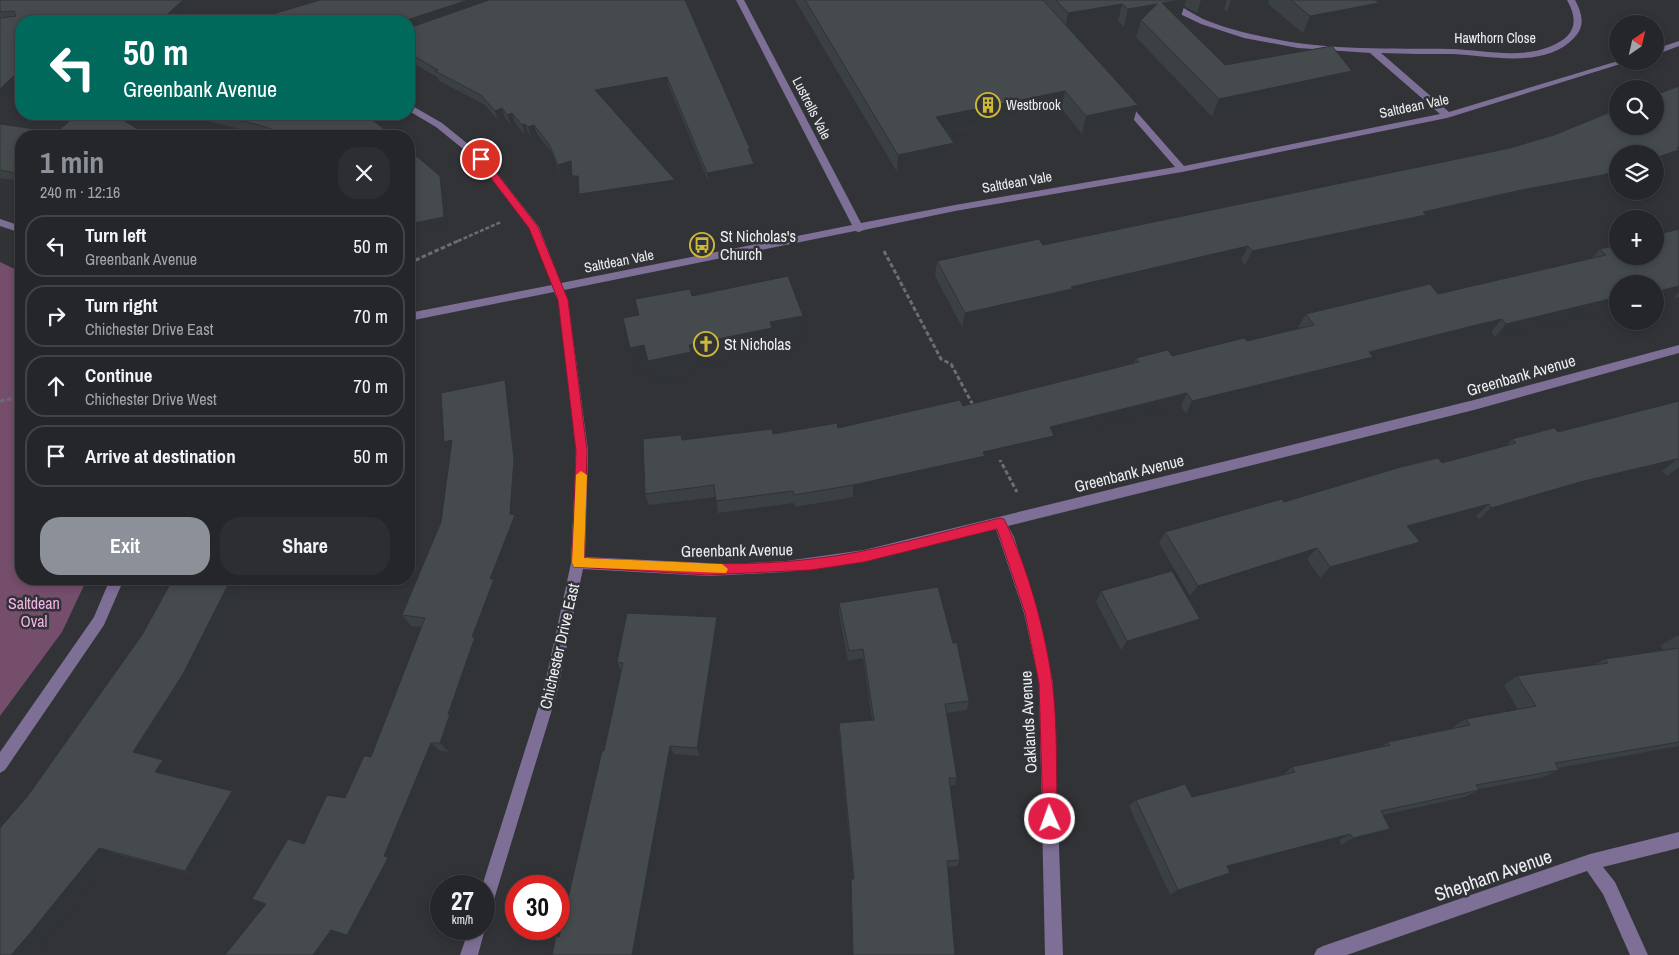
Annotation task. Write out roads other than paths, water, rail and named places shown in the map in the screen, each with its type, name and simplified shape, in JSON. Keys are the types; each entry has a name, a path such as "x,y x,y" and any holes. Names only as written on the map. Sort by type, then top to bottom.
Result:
{"street":[{"name":"Lustrells Vale","path":"740,0 859,229"},
{"name":"Hawthorn Close","path":"1164,0 1193,18 1246,36 1287,43 1373,51 1507,54 1540,52 1562,44 1571,37 1577,29 1578,12 1571,0"},
{"path":"1664,49 1679,43"},
{"path":"1373,51 1447,115"},
{"name":"Saltdean Vale","path":"415,316 859,229 955,208 1182,169 1447,115 1609,66"},
{"path":"1114,93 1182,169"},
{"name":"Chichester Drive East","path":"415,111 460,140 493,173 534,227 563,300 582,451 578,563 550,693 494,875"},
{"path":"0,222 15,228"},
{"name":"Greenbank Avenue","path":"578,563 707,570 811,565 864,556 1474,405 1679,349"},
{"name":"Oaklands Avenue","path":"1000,523 1007,537 1031,613 1046,683 1054,955"},
{"path":"0,765 99,621 114,585"},
{"name":"Shepham Avenue","path":"1323,955 1590,862 1679,840"},
{"path":"1590,862 1609,888 1639,955"},
{"path":"469,955 474,940"}],"place":[{"name":"Westbrook","path":"988,105"},
{"name":"St Nicholas's Church","path":"702,245"},
{"name":"St Nicholas","path":"706,344"}],"park label":[{"name":"Saltdean Oval","path":"34,612"}]}
